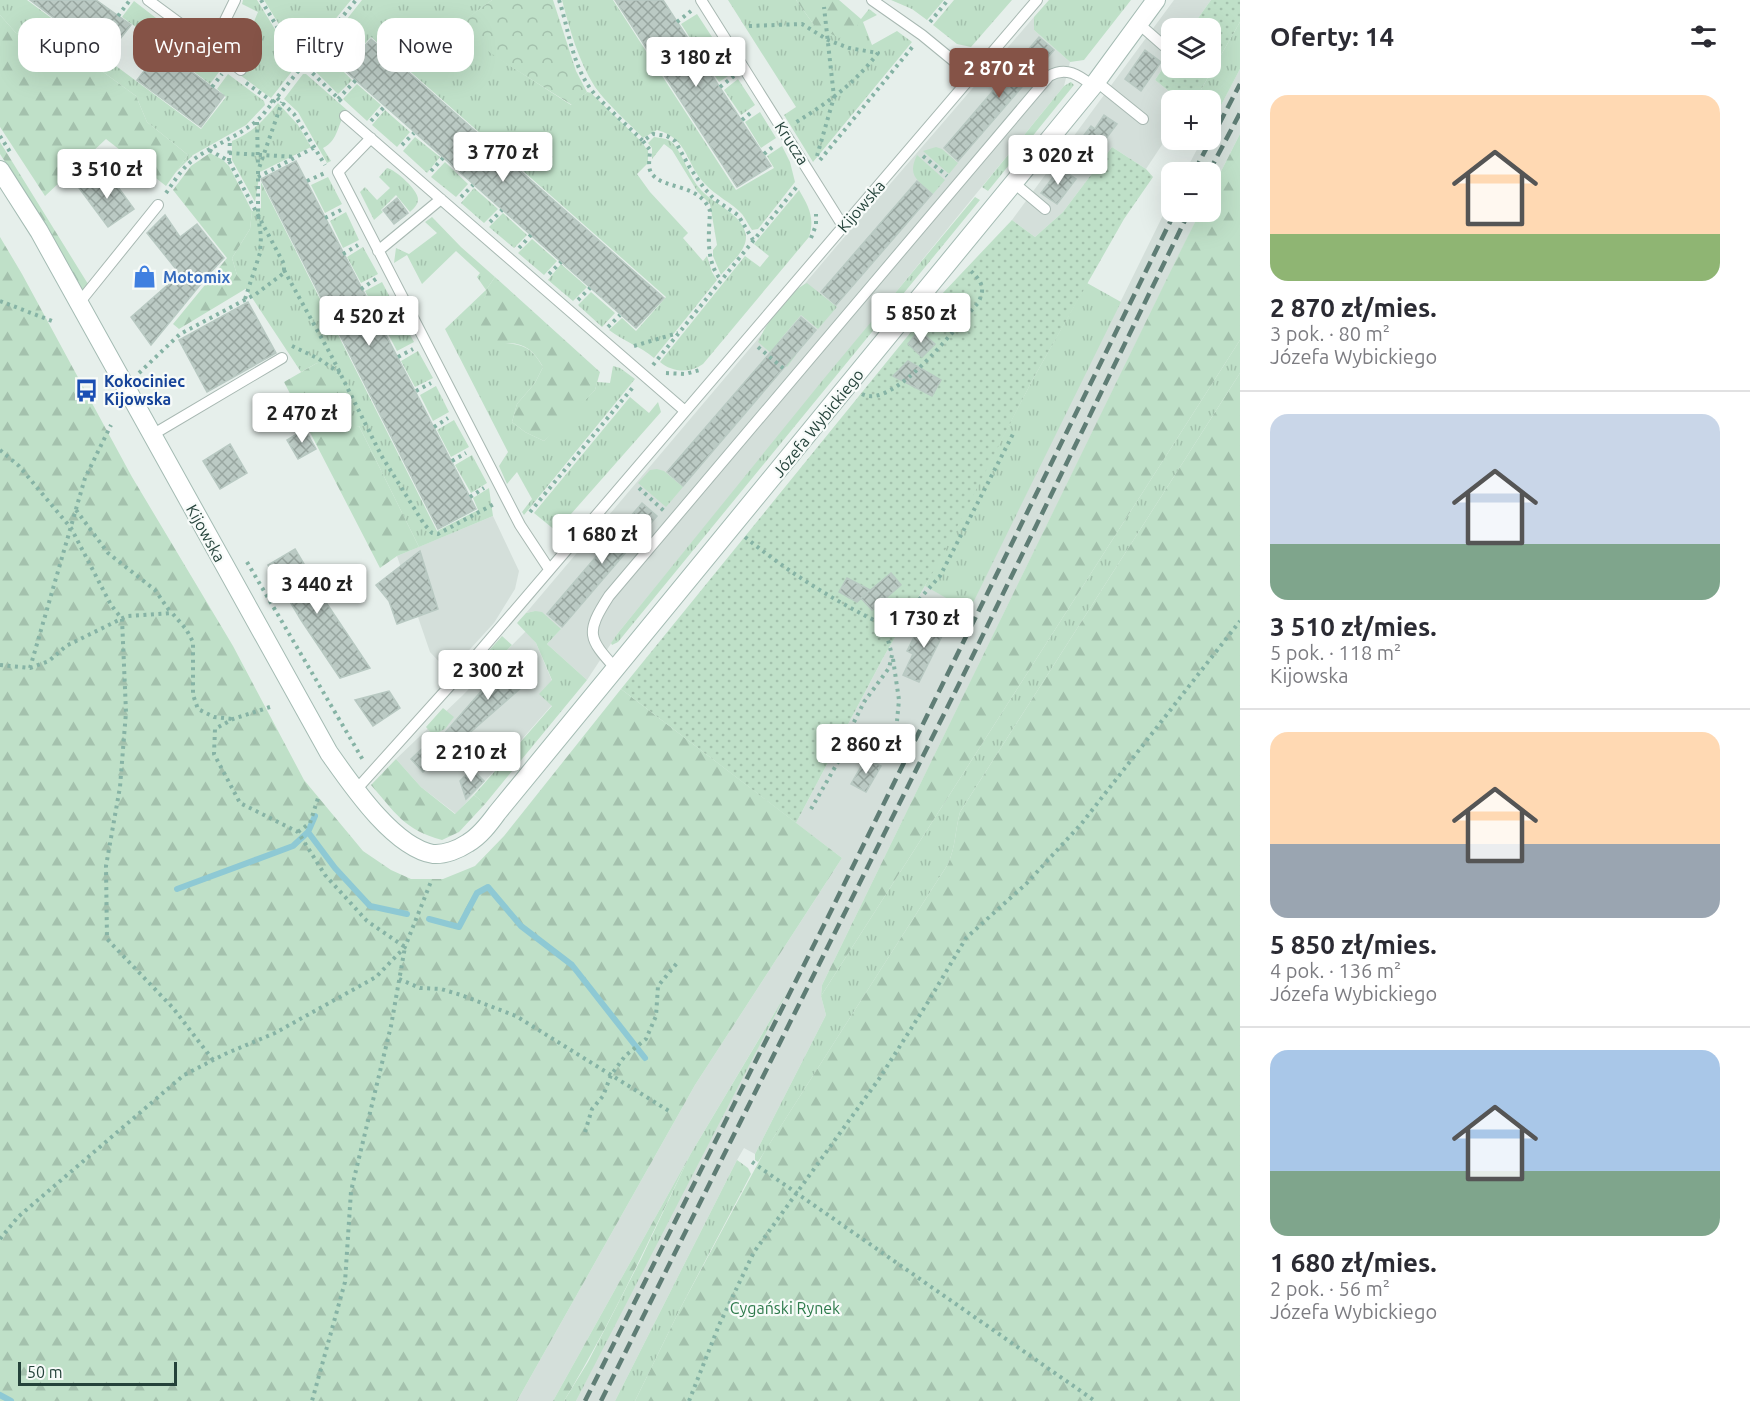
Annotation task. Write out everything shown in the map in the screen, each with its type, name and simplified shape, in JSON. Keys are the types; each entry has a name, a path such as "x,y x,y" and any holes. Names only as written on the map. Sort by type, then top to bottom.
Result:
{"street":[{"name":"Józefa Wybickiego","path":"497,813 1095,84 1156,0"},
{"name":"Kijowska","path":"0,170 39,231 329,753 355,791 397,833 421,849 435,854 455,850 470,843 497,813"}],"lane":[{"path":"148,0 173,18"},
{"path":"226,18 235,0"},
{"path":"872,0 922,35 972,76"},
{"name":"Kijowska","path":"355,791 463,671 1037,0"},
{"name":"Krucza","path":"699,4 812,170 843,226"},
{"path":"1139,24 1161,43"},
{"path":"616,669 595,646 592,636 594,624 609,596 1049,75 1057,71 1066,71 1082,77 1143,119"},
{"path":"345,116 685,411"},
{"path":"1052,136 1082,160"},
{"path":"371,138 338,172 520,525 549,569"},
{"path":"1014,183 1045,209"},
{"path":"378,251 441,199"},
{"path":"79,303 158,205"},
{"path":"152,435 282,358"}],"path":[{"path":"118,16 130,0"},
{"path":"158,205 181,172 193,160 257,121 356,0"},
{"path":"559,0 571,47 582,74 593,91 650,150 651,173 657,178 698,195 707,204 710,211 710,258 721,280"},
{"path":"812,170 948,0"},
{"path":"677,21 699,4"},
{"path":"812,170 834,98 824,7"},
{"path":"749,26 802,24 828,40 849,48 878,53 861,75 834,98 784,130"},
{"path":"700,55 717,42"},
{"path":"212,87 223,72"},
{"path":"720,87 738,74"},
{"path":"338,99 356,80"},
{"path":"258,171 282,102"},
{"path":"367,125 385,106"},
{"path":"742,120 759,107"},
{"path":"245,299 260,253 257,121"},
{"path":"397,151 414,133"},
{"path":"643,141 653,134 667,136 675,141 704,188 738,215 753,240"},
{"path":"139,373 180,334 282,276 284,264 229,161 230,138"},
{"path":"912,146 957,185"},
{"path":"258,177 315,147"},
{"path":"209,150 229,161"},
{"path":"229,153 296,157"},
{"path":"426,176 443,158"},
{"path":"307,181 328,171"},
{"path":"520,525 801,182 805,190"},
{"path":"456,202 473,184"},
{"path":"805,246 812,237 816,225 814,206"},
{"path":"325,218 347,207"},
{"path":"485,227 502,210"},
{"path":"514,253 531,235"},
{"path":"344,254 365,242"},
{"path":"847,386 867,397 877,397 887,393 916,371 978,303 983,293 982,286 977,277 954,255"},
{"path":"544,279 561,262"},
{"path":"284,270 381,455 432,533 438,534 495,504"},
{"path":"361,289 382,276"},
{"path":"573,305 590,288"},
{"path":"0,301 52,321"},
{"path":"380,324 400,311"},
{"path":"604,332 620,315"},
{"path":"633,346 678,333"},
{"path":"747,339 794,377"},
{"path":"289,345 319,359 340,373"},
{"path":"398,357 419,346"},
{"path":"674,401 708,362"},
{"path":"416,392 436,380"},
{"path":"434,427 454,414"},
{"path":"30,668 85,478 111,425"},
{"path":"732,528 782,567 850,609 884,625 900,621 940,576 1013,434"},
{"path":"452,461 472,449"},
{"path":"0,450 19,466 71,528 111,605 122,619 126,712 120,787 106,866 107,939 173,1008 213,1060"},
{"path":"627,478 674,519"},
{"path":"470,497 490,484"},
{"path":"76,510 108,553 155,590 186,628 193,642 193,695 198,709 214,717 233,719"},
{"path":"0,665 30,668 49,661 66,646 127,616 172,613"},
{"path":"689,1401 719,1325 754,1252 879,1079 966,938 1026,884 1082,823 1240,621"},
{"path":"884,625 892,655 899,700 897,721"},
{"path":"810,809 846,748 850,730 864,702 889,668 892,655"},
{"path":"270,707 233,719 215,729 214,754 240,803 298,832 325,875 367,921 405,947"},
{"path":"298,832 310,823 319,795"},
{"path":"312,1401 345,1282 351,1191 391,1026 405,947 432,879"},
{"path":"0,1239 18,1217 184,1075 275,1033 376,977 405,947"},
{"path":"585,1132 592,1109 603,1096 611,1075 625,1056 646,1040 656,1016 658,986 677,963"},
{"path":"399,979 420,988 451,992 516,1016 669,1111"},
{"path":"752,1162 1095,1401"}],"shaded area":[{"path":"1174,0 1211,0 1198,18 1161,18 1161,71 1155,80 1168,90 1161,90 1161,146 1146,169 1112,147 1063,212 1035,237 1012,220"},
{"path":"1034,17 1034,30 1070,62 1064,86 618,633 587,680 547,644 560,630 535,611 526,613"},
{"path":"1240,69 1240,134 1221,171 1221,162 1190,162 1197,150 1221,150 1221,105"},
{"path":"1161,219 1161,222 1195,222 822,985 821,996 826,1015 755,1154 744,1148 737,1160 615,1401 576,1401 698,1156 778,1007 690,1155 553,1401 517,1401 695,1085 842,858 796,823 883,658 925,586 969,610"},
{"path":"493,516 519,571 515,589 494,623 449,672 430,652 397,556"},
{"path":"526,631 536,643 552,681 552,705 456,814 421,787 396,759"}],"green space":[{"path":"0,0 27,0 51,18 18,18 18,33 0,15"},
{"path":"243,0 257,0 274,28 274,72 291,72 271,98 240,75 242,72 262,72 262,18 255,18 258,12 242,4"},
{"path":"264,0 351,0 336,18 275,18"},
{"path":"362,0 492,0 468,18 377,18 377,42 371,37 365,43 365,18 348,18"},
{"path":"492,0 553,0 576,71 587,92 572,105 474,41 474,18 467,18"},
{"path":"562,0 613,0 736,190 774,168 767,156 782,146 790,162 795,182 758,229 752,230 738,210 705,184 675,139 657,130 643,138 600,94 579,56"},
{"path":"728,0 796,0 814,25 861,19 869,9 877,15 863,22 872,45 897,31 912,42 813,162 784,115 796,107"},
{"path":"796,0 839,0 861,19 853,33 839,38 814,25"},
{"path":"891,0 944,0 927,20 912,9"},
{"path":"954,0 1012,0 971,47 957,44 933,25"},
{"path":"1049,0 1131,0 1084,60 1070,62 1034,30 1034,17"},
{"path":"1211,0 1240,0 1240,22 1221,55 1221,18 1198,18"},
{"path":"134,1 156,18 133,18 133,25 122,17"},
{"path":"697,14 714,40 698,50 681,24"},
{"path":"0,15 18,33 18,72 103,72 136,96 147,122 188,155 166,186 106,139 45,196 0,127"},
{"path":"1240,22 1240,69 1221,105 1221,90 1201,90 1208,78 1221,78 1221,55"},
{"path":"474,40 571,105 587,92 591,93 641,141 648,151 648,163 637,174 650,192 688,233 683,238 703,261 707,256 717,280 654,358 609,330 622,318 636,331 666,297 411,72 474,72"},
{"path":"717,46 734,72 719,82 702,57"},
{"path":"121,70 201,129 226,97 217,89 228,74 264,101 265,105 246,125 193,155 175,173 188,155 147,122 136,96 103,72 121,72"},
{"path":"1161,71 1161,78 1208,78 1201,90 1168,90 1155,80"},
{"path":"194,72 219,72 210,84"},
{"path":"316,72 344,72 352,80 338,94"},
{"path":"303,74 306,74 347,110 332,141 323,148 331,161 327,163 298,112 284,99"},
{"path":"738,79 755,105 741,115 724,90"},
{"path":"1071,82 1074,85 988,191 982,187 1064,86"},
{"path":"357,84 381,105 367,121 343,99"},
{"path":"278,103 298,125 311,147 260,172 255,202 232,160 232,141 258,125"},
{"path":"385,110 410,132 397,147 372,125"},
{"path":"760,112 776,138 761,148 745,122"},
{"path":"1240,134 1240,340 821,996 822,985 1195,222 1221,222 1221,171"},
{"path":"415,137 440,157 427,173 403,151"},
{"path":"654,137 672,142 701,190 734,216 744,228 746,241 744,247 721,275 713,256 713,250 717,245 710,204 697,191 672,150 664,144 652,159 652,148 648,143"},
{"path":"0,142 88,284 80,292 38,213 0,154"},
{"path":"936,147 942,149 958,163 949,174 923,151"},
{"path":"1112,147 1146,169 1153,177 1124,219 1033,379 940,560 883,658 796,823 621,689 941,295 1012,220 1035,237 1063,212"},
{"path":"210,153 229,166 252,211 250,229 232,258 237,275 247,288 179,329 173,324 227,258 173,190 191,166"},
{"path":"917,155 945,180 933,194 918,181 913,173"},
{"path":"445,162 468,184 456,197 431,177"},
{"path":"387,168 396,172 411,186 418,201 410,212 396,195 374,220 360,192 365,187 377,200 390,188 379,177"},
{"path":"328,177 342,204 325,213 311,185"},
{"path":"261,182 437,531 478,510 473,498 489,488 493,516 419,547 359,426 353,429 341,402 317,363 301,372 237,275 232,258 250,229 252,211 261,208"},
{"path":"474,188 498,209 484,223 461,203"},
{"path":"799,190 810,213 809,237 703,364 692,369 675,370 660,362 745,256 760,267 769,256 754,244"},
{"path":"975,197 980,200 618,642 612,645 618,633 822,381"},
{"path":"346,212 359,240 343,248 330,221"},
{"path":"503,213 527,235 514,248 489,227"},
{"path":"432,217 495,277 486,290 477,277 480,273 456,251 422,284 407,255 394,263 396,248 409,254 437,233 425,222"},
{"path":"0,237 132,477 233,646 304,780 363,851 391,870 411,879 443,879 475,866 504,836 621,689 842,858 695,1085 517,1401 0,1401"},
{"path":"532,239 557,261 544,275 518,253"},
{"path":"363,247 378,274 361,283 347,257"},
{"path":"561,264 587,287 573,301 548,280"},
{"path":"495,277 600,372 595,390 544,441 525,432 512,422 517,404 535,383 543,367 528,349 509,343 492,346 481,339 474,328 482,317 481,304 487,293 486,290"},
{"path":"382,282 396,309 379,317 365,291"},
{"path":"807,283 837,307 818,329 801,315 779,341 796,355 787,367 758,342 779,308 793,293"},
{"path":"1087,283 1121,302 969,611 925,586 1033,379"},
{"path":"486,290 482,308 489,326 505,343 528,349 543,367 535,383 517,404 512,422 525,432 544,441 595,390 597,382 610,383 613,366 620,368 635,379 524,515 522,512 532,499 517,472 507,484 499,466 508,452 445,329"},
{"path":"591,292 615,313 602,327 578,305"},
{"path":"400,317 414,342 397,351 384,326"},
{"path":"1240,340 1240,373 960,812 953,851 948,864 758,1162 755,1160 755,1154 826,1015 821,996"},
{"path":"418,351 433,378 415,387 401,361"},
{"path":"317,363 332,371 341,402 353,428 359,426 419,547 397,556 380,568 284,382"},
{"name":"Cygański Rynek","path":"1240,373 1240,1401 635,1401 681,1307 763,1154 948,864 953,851 960,812"},
{"path":"436,386 449,412 433,421 420,395"},
{"path":"630,397 649,413 658,402 661,412 556,531 534,513"},
{"path":"454,420 469,447 451,457 437,430"},
{"path":"472,455 487,483 471,493 455,465"},
{"path":"650,470 664,471 683,487 666,507 638,483"},
{"path":"542,612 561,629 547,644 587,680 485,804 474,795 552,706 539,694 552,680 536,643 517,623 526,613"},
{"path":"502,636 512,645 479,679 476,665"},
{"path":"443,708 454,717 445,729 433,735 426,727"},
{"path":"396,759 421,787 455,814 474,795 485,804 459,832 442,840 418,831 401,819 371,785"},
{"path":"787,992 576,1401 564,1401 588,1362 641,1259 690,1155"},
{"path":"690,1155 630,1280 582,1371 564,1401 553,1401"},
{"path":"737,1160 748,1168 751,1174 681,1307 635,1401 615,1401"}],"building":[{"path":"30,0 96,0 131,25 121,38 121,18 54,18"},
{"path":"615,0 663,0 771,166 737,187"},
{"path":"1039,37 1054,50 958,161 944,148"},
{"path":"371,39 377,44 377,72 408,72 664,298 636,328 346,72 365,72 365,45"},
{"path":"1145,50 1161,62 1141,91 1125,79"},
{"path":"143,72 192,72 224,96 201,127 137,80"},
{"path":"1104,115 1117,124 1089,161 1089,157 1081,149 1086,142 1081,139 1091,126 1095,129"},
{"path":"296,161 476,509 438,529 261,179"},
{"path":"1060,168 1076,179 1057,204 1041,193"},
{"path":"96,175 104,187 113,180 134,209 108,227 79,188"},
{"path":"917,181 932,194 836,305 821,292"},
{"path":"397,198 408,213 394,224 383,210"},
{"path":"165,215 180,237 197,224 224,258 151,345 131,317 180,274 147,233"},
{"path":"248,302 276,353 207,392 179,340"},
{"path":"801,317 816,330 683,486 667,472"},
{"path":"919,330 935,344 922,357 908,344"},
{"path":"908,361 941,380 932,396 893,376"},
{"path":"305,429 316,449 298,459 287,440"},
{"path":"230,444 247,473 220,489 203,461"},
{"path":"642,503 657,516 562,627 547,614"},
{"path":"295,549 313,579 311,580 370,668 340,678 301,620 268,565"},
{"path":"420,551 438,609 397,624 389,601 376,585"},
{"path":"891,573 901,585 872,610 861,598"},
{"path":"847,578 870,590 857,602 839,592"},
{"path":"933,616 948,624 919,682 903,675 913,654 907,651 916,633 922,636"},
{"path":"511,657 526,669 523,674 530,680 450,750 444,734"},
{"path":"389,691 400,708 373,726 355,700"},
{"path":"425,746 436,762 423,772 411,759"},
{"path":"866,758 881,766 866,792 851,784"},
{"path":"472,769 484,781 466,799 460,781"}],"waterway":[{"path":"315,816 308,832 335,868 370,906 407,914"},
{"path":"177,889 293,846 308,832"},
{"path":"429,919 459,927 477,893 488,887 521,926 572,965 645,1058"},
{"path":"0,1395 11,1401"}],"railway":[{"path":"1199,162 1240,84"},
{"path":"1214,162 1240,113"},
{"path":"585,1401 829,915 1170,222"},
{"path":"601,1401 960,682 1184,222"}],"place":[{"name":"Motomix","path":"145,277"},
{"name":"Kokociniec Kijowska","path":"86,390"}]}
